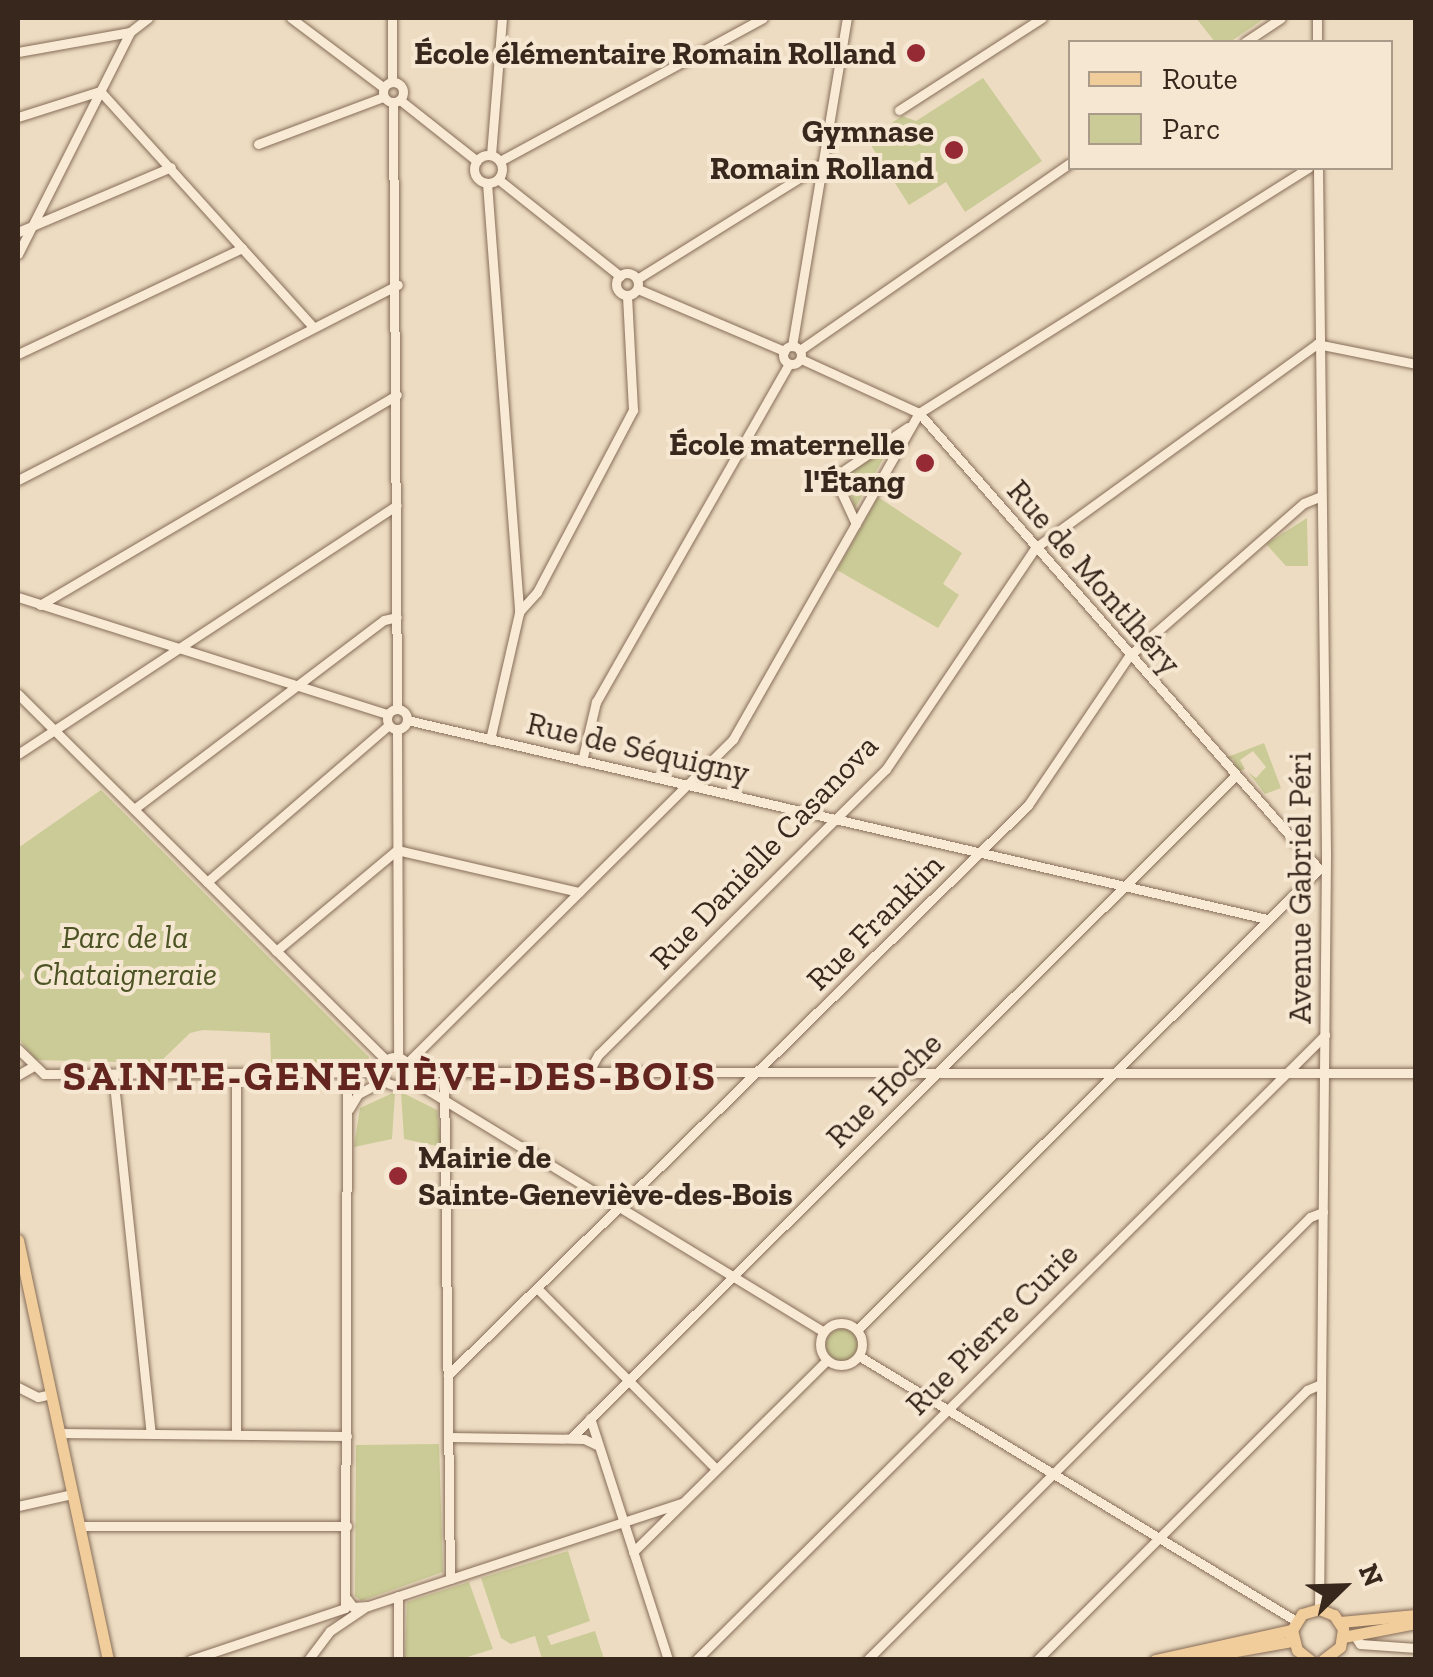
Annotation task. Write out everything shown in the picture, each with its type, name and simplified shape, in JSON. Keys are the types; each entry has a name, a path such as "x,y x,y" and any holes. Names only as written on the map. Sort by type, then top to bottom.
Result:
{"main road":[{"path":"18,1240 108,1660"},
{"path":"1188,1660 1294,1636 1318,1609 1340,1622 1349,1637"},
{"path":"1340,1622 1416,1615"},
{"path":"1332,1658 1349,1637 1416,1623"},
{"path":"1155,1660 1294,1636"},
{"path":"1294,1636 1310,1660"}],"street":[{"path":"18,254 130,32 148,18"},
{"path":"291,18 476,161 496,158 762,18"},
{"path":"392,18 390,94 398,284 393,719 406,1067 447,1102 824,1332"},
{"path":"502,18 498,179 620,276 617,288 627,296"},
{"path":"582,761 596,702 794,351 847,18"},
{"path":"899,110 1042,18"},
{"path":"1248,40 1281,18"},
{"path":"18,52 130,32"},
{"path":"18,117 100,91"},
{"path":"100,91 313,327"},
{"path":"258,144 390,94"},
{"path":"476,161 477,177 487,183"},
{"path":"490,740 519,613 633,410 627,296 637,284 822,164"},
{"path":"794,351 1068,164"},
{"path":"18,232 170,167"},
{"path":"18,1049 32,1067 44,1074 347,1072 382,1076 396,1086 406,1067 740,728 908,427 919,414 1305,170"},
{"name":"Avenue Gabriel Péri","path":"1318,170 1325,1073 1318,1609"},
{"path":"487,183 498,179"},
{"path":"487,183 519,613"},
{"path":"18,354 242,248"},
{"name":"Rue de Montlhéry","path":"620,276 794,351 919,414 1234,777 1322,869"},
{"path":"18,480 398,284"},
{"path":"1320,343 1416,364"},
{"name":"Rue Danielle Casanova","path":"588,1073 598,1055 886,769 1035,548 1320,343"},
{"path":"40,604 398,395"},
{"path":"856,524 838,485 840,473 908,427"},
{"name":"Rue Franklin","path":"448,1375 540,1291 1034,797 1129,656 1304,503 1322,496"},
{"path":"18,754 397,505"},
{"path":"18,598 393,719"},
{"path":"134,809 296,686 397,616"},
{"path":"18,694 386,1060 406,1067 444,1074 1416,1073"},
{"path":"207,882 393,719"},
{"name":"Rue de Séquigny","path":"393,719 1268,919"},
{"name":"Rue Hoche","path":"570,1438 1234,777"},
{"path":"397,850 579,892"},
{"path":"276,952 397,850"},
{"path":"857,1330 1322,869"},
{"name":"Rue Pierre Curie","path":"696,1660 1325,1035"},
{"path":"347,1115 358,1094 382,1076 386,1060"},
{"path":"18,1075 32,1067"},
{"path":"236,1072 236,1434"},
{"path":"308,1660 331,1622 343,1611 347,1599 347,1072"},
{"path":"113,1074 152,1434"},
{"path":"444,1074 450,1579"},
{"path":"867,1660 1323,1212"},
{"path":"540,1291 716,1469"},
{"path":"857,1330 840,1323 824,1332 820,1344 827,1360 844,1366 860,1356"},
{"path":"857,1330 860,1356"},
{"path":"860,1356 1158,1538 1294,1636 1286,1660"},
{"path":"633,1552 827,1360"},
{"path":"1037,1660 1307,1390 1321,1384"},
{"path":"18,1389 50,1394"},
{"path":"590,1418 668,1660"},
{"path":"60,1433 347,1436"},
{"path":"448,1436 570,1438 599,1448"},
{"path":"18,1506 72,1494"},
{"path":"190,1660 331,1622 368,1606 682,1503"},
{"path":"80,1526 347,1526"},
{"path":"398,1596 398,1660"},
{"path":"347,1599 353,1608 368,1606"},
{"path":"1349,1637 1360,1644 1416,1648"}],"green space":[{"path":"1196,18 1262,20 1233,40 1213,40"},
{"name":"Gymnase Romain Rolland","path":"983,78 1042,161 965,212 946,182 909,205 867,139 902,116 916,121"},
{"path":"891,445 855,508 845,476"},
{"path":"878,497 962,553 943,584 959,595 938,628 837,570"},
{"path":"1307,518 1308,566 1286,566 1266,544"},
{"path":"1264,743 1281,788 1265,794 1248,772 1256,778 1266,767 1253,751 1240,760 1245,769 1238,772 1233,759 1225,758"},
{"name":"Parc de la Chataigneraie","path":"101,790 369,1057 368,1063 271,1063 270,1033 203,1030 190,1033 159,1063 36,1060 18,1038 18,983 25,976 18,966 18,848"},
{"path":"395,1092 392,1139 354,1147 360,1108"},
{"path":"401,1092 437,1110 442,1147 404,1139"},
{"path":"842,1329 854,1333 858,1345 854,1357 842,1361 830,1357 826,1345 830,1333"},
{"path":"439,1444 443,1572 361,1601 355,1596 356,1445"},
{"path":"568,1551 590,1621 547,1636 551,1645 595,1631 604,1659 542,1659 535,1636 511,1644 501,1638 481,1578"},
{"path":"469,1582 493,1649 461,1659 405,1659 407,1602"}],"place":[{"name":"École élémentaire Romain Rolland","path":"916,53"},
{"name":"Gymnase Romain Rolland","path":"954,150"},
{"name":"École maternelle l'Étang","path":"925,463"},
{"name":"Mairie de Sainte-Geneviève-des-Bois","path":"398,1176"}],"district":[{"name":"SAINTE-GENEVIÈVE-DES-BOIS","path":"390,1076"}]}
